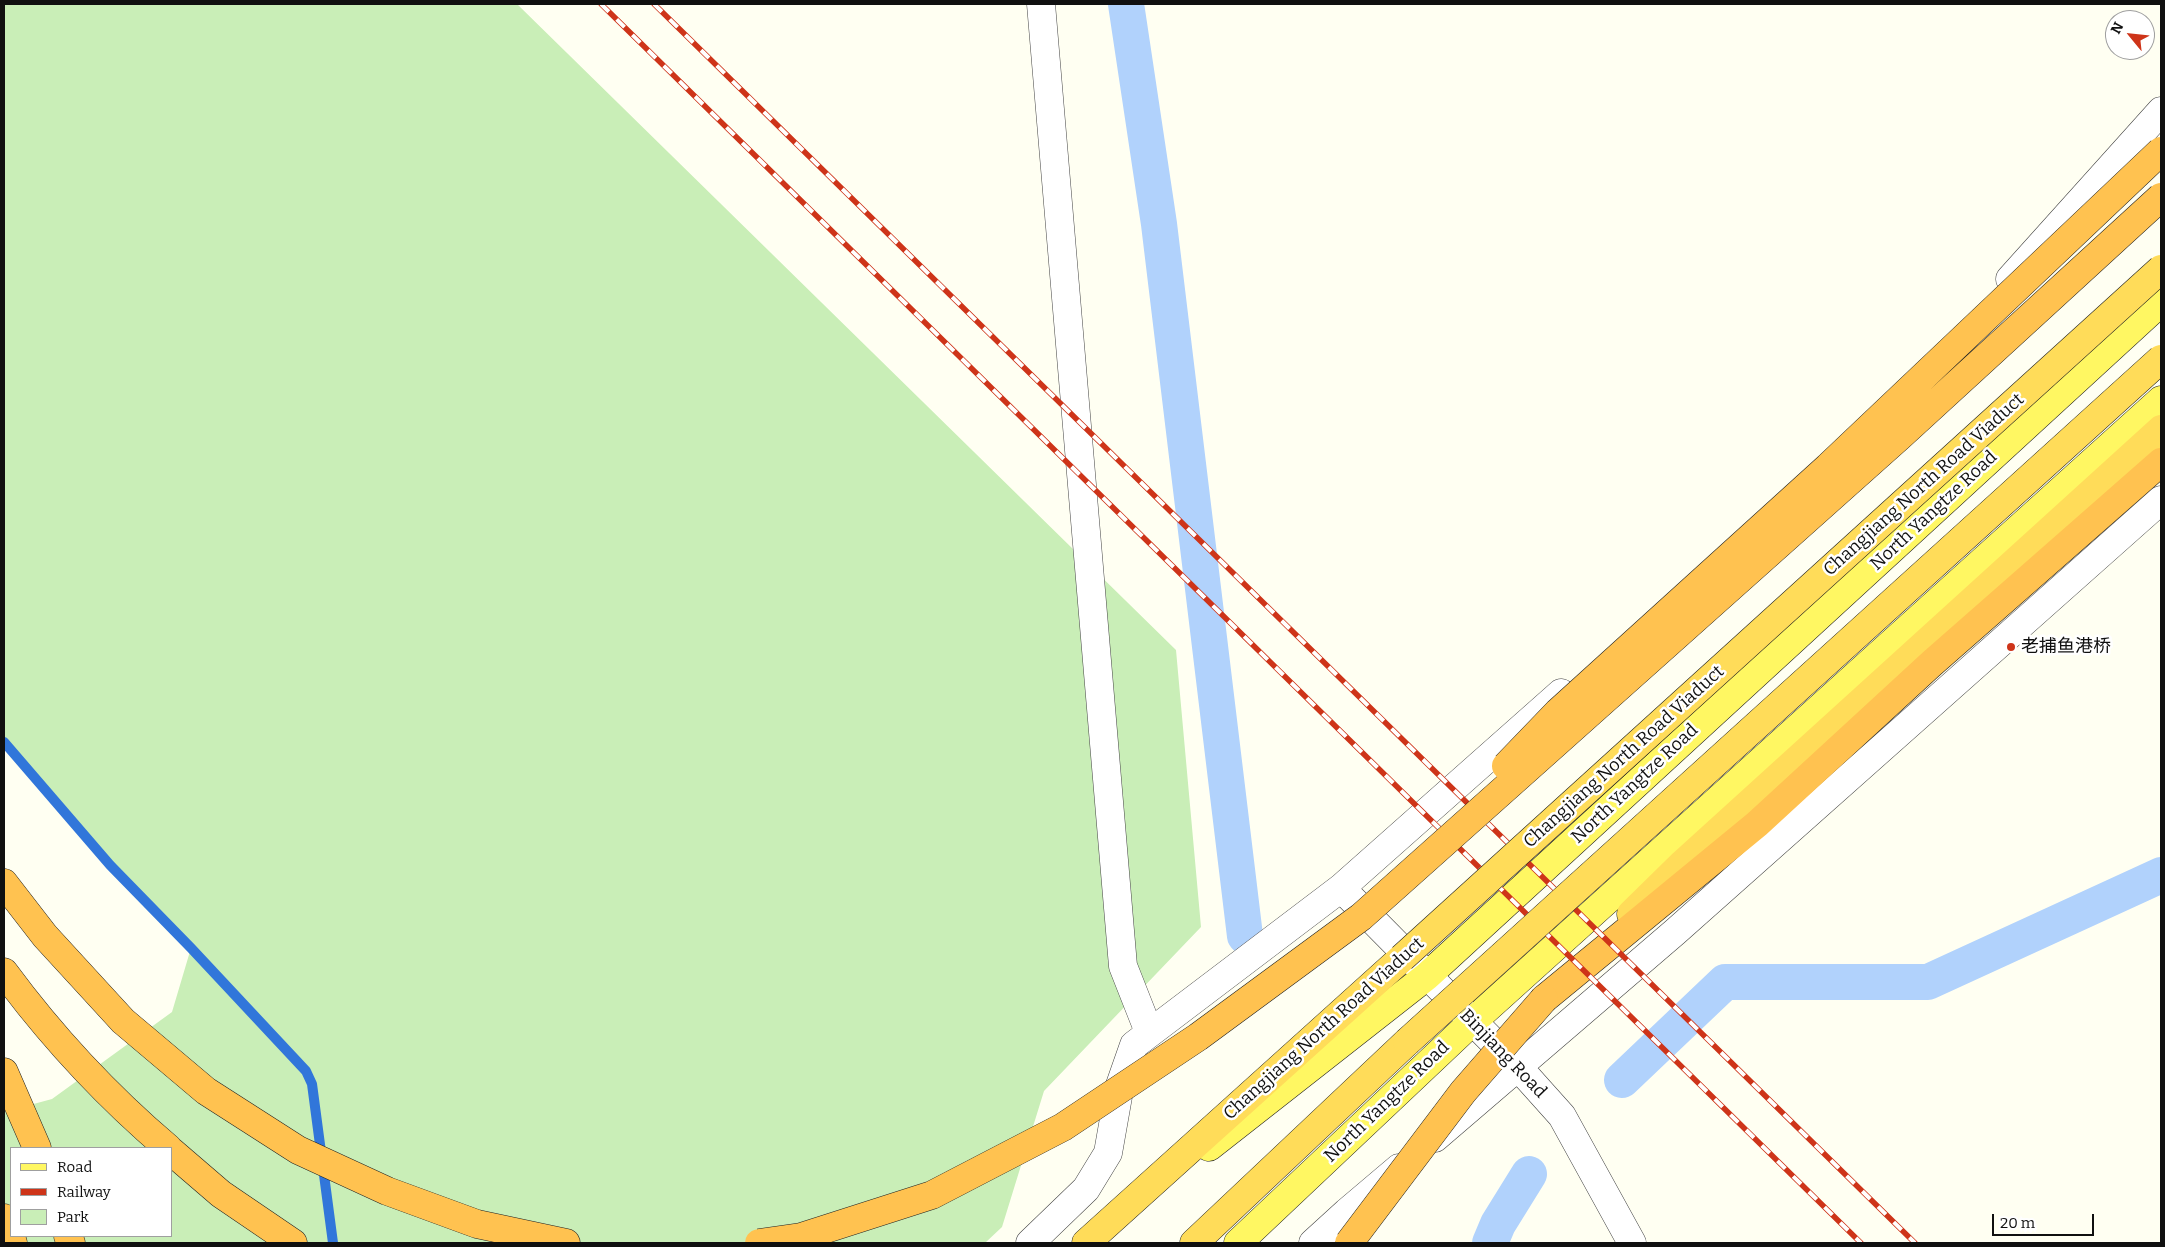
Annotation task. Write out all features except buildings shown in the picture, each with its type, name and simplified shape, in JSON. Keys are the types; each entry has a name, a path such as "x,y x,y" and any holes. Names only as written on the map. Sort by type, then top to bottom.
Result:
{"highway":[{"path":"1361,917 1558,712 1828,467 2161,151"},
{"path":"759,1243 801,1238 932,1195 1063,1127 1198,1037 1361,917 1899,437 2161,197"},
{"name":"Changjiang North Road Viaduct","path":"1087,1243 2161,269"},
{"path":"1194,1243 1407,1042 2161,360"},
{"path":"1349,1243 1463,1092 1544,999 1683,863 2161,429"},
{"path":"1544,999 1757,824 1932,662 2161,462"},
{"path":"4,882 46,936 123,1021 206,1091 298,1150 387,1191 477,1224 566,1243"},
{"path":"4,972 69,1054 140,1124 167,1147"},
{"path":"4,1072 37,1147"},
{"path":"172,1152 221,1194 293,1243"},
{"path":"4,1218 10,1235"}],"main road":[{"name":"North Yangtze Road","path":"1087,1243 1427,976 2161,302"},
{"name":"North Yangtze Road","path":"1238,1243 1472,1022 2161,400"}],"street":[{"path":"1041,4 1123,966 1149,1032"},
{"path":"1030,1243 1086,1190 1108,1153 1120,1085 1134,1045 1341,888 1610,650 1988,304 2161,111"},
{"path":"1313,1243 1347,1212 1519,1068 2161,500"},
{"name":"Binjiang Road","path":"1341,888 1519,1068 1562,1116 1632,1243"}],"green space":[{"path":"4,4 517,4 1176,650 1201,927 1044,1091 1002,1227 985,1243 4,1243 4,1112 52,1099 172,1012 191,948 110,865 4,742"}],"waterway":[{"path":"1126,4 1159,224 1245,936"},
{"path":"4,742 110,865 306,1071 312,1084 333,1243"},
{"path":"1622,1080 1725,982 1928,982 2161,875"},
{"path":"1490,1243 1498,1224 1529,1174"}],"railway":[{"path":"601,4 1861,1243"},
{"path":"654,4 1915,1243"}],"place":[{"name":"老捕鱼港桥","path":"2011,647"}]}
